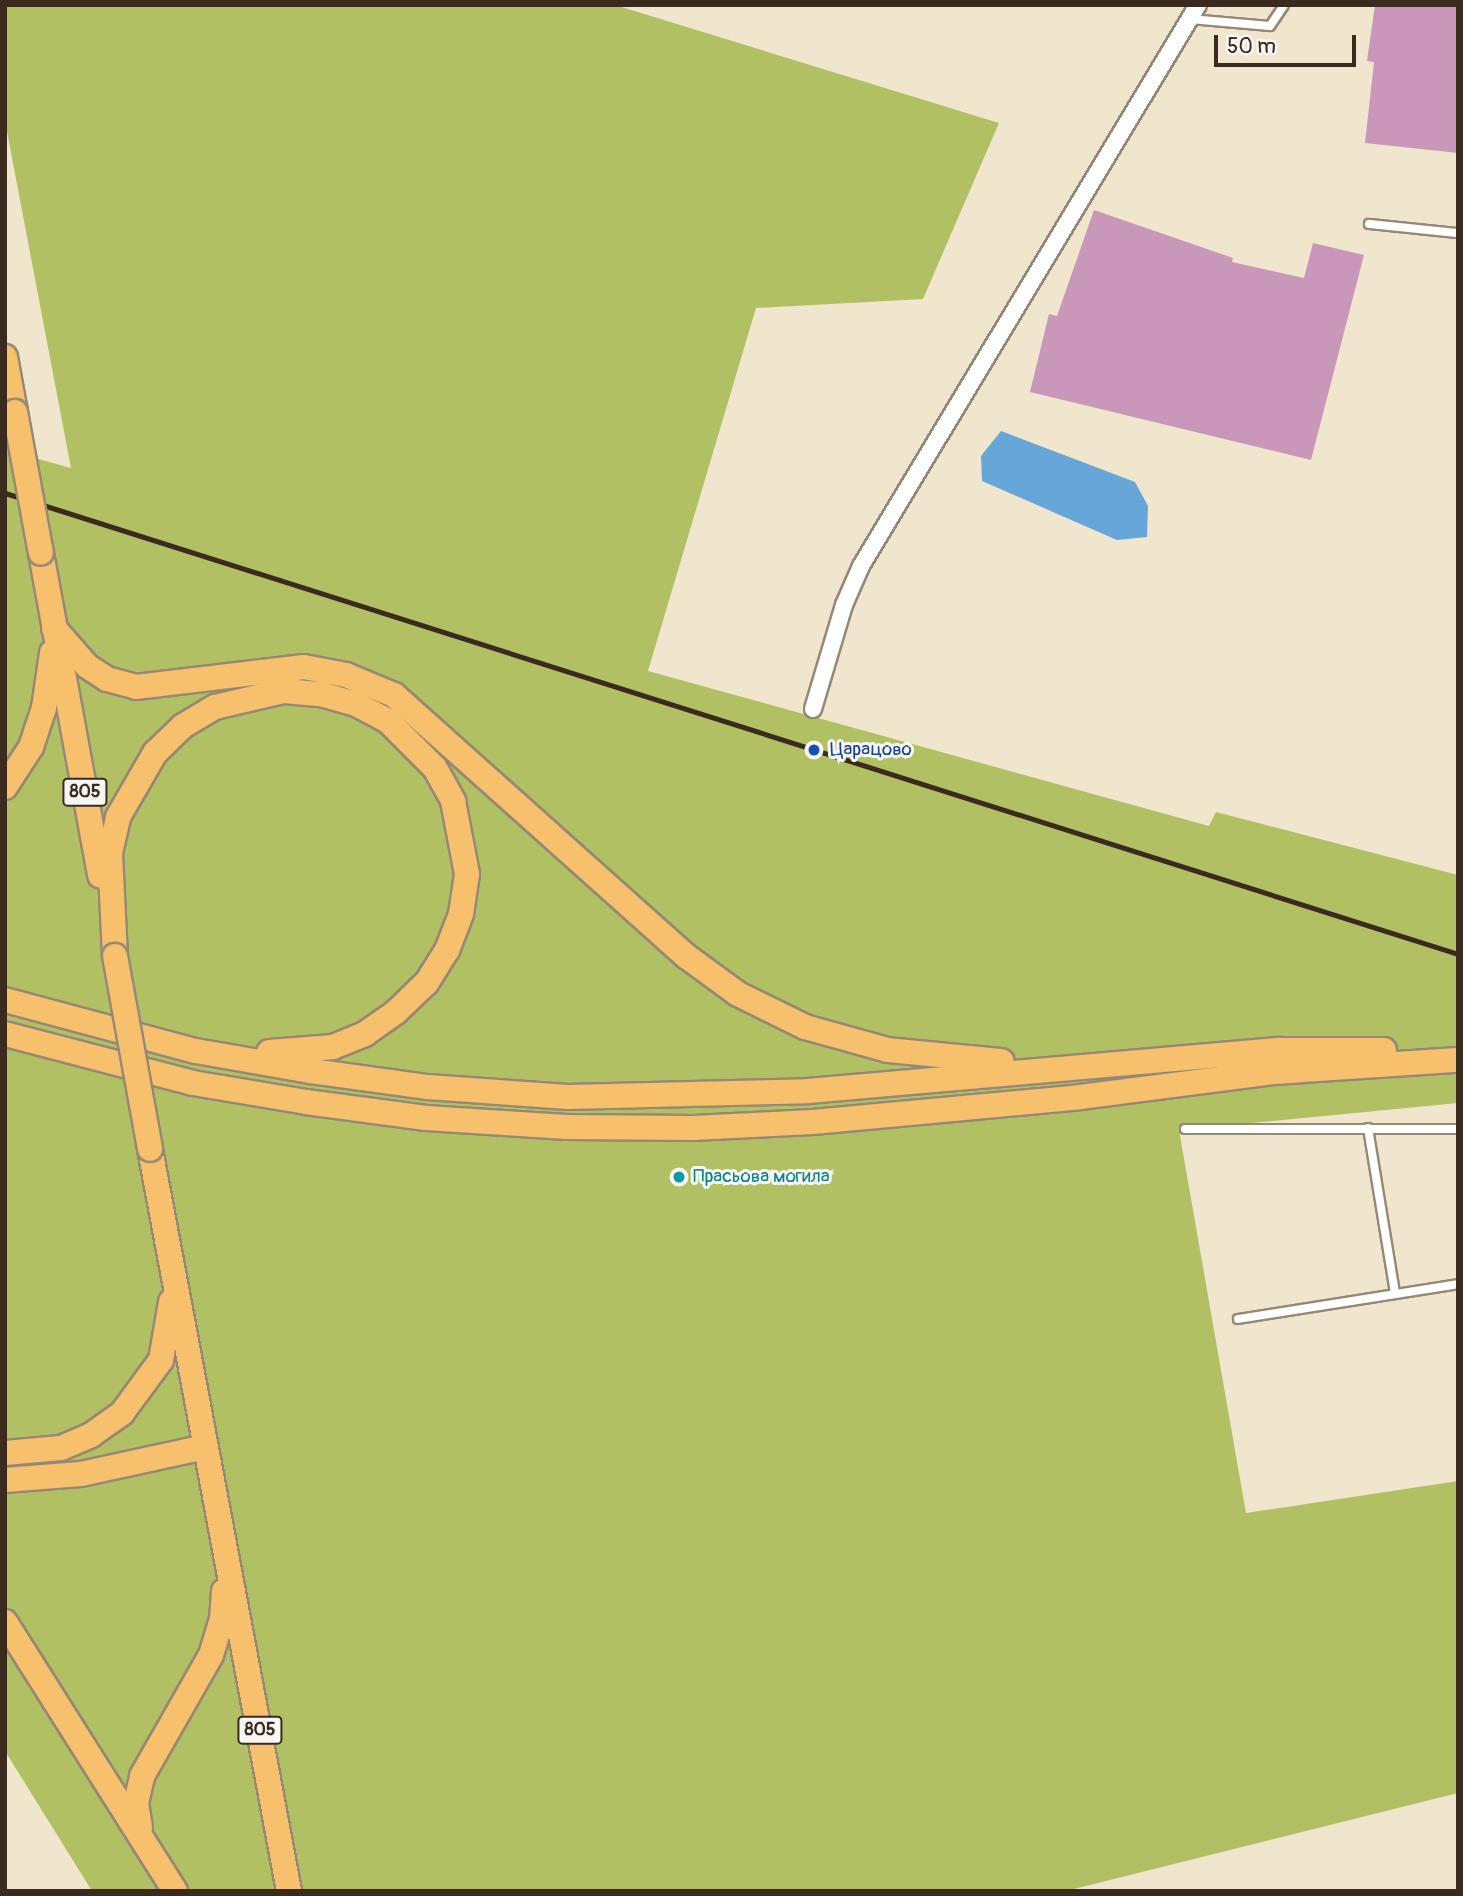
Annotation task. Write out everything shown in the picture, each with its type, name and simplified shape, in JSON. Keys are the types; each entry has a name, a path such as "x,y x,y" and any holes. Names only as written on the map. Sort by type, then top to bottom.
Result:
{"main road":[{"name":"805","path":"5,357 226,1570 289,1891"},
{"path":"5,787 31,747 44,708 54,628"},
{"path":"54,628 87,666 107,679 136,687 304,667 346,675 394,695 686,956 738,993 806,1027 888,1050 1075,1066"},
{"path":"115,956 110,853 118,817 133,783 183,726 215,706 284,691 321,694 356,704 388,721 414,742 453,801 467,874 461,914 447,950 426,983 365,1034 333,1047 293,1053 196,1051"},
{"path":"5,1000 196,1051 428,1087 568,1097 808,1091 1280,1050 1458,1054"},
{"path":"5,1034 206,1085 426,1118 567,1127 679,1128 901,1114 1275,1072 1458,1060"},
{"path":"5,1051 101,1060"},
{"path":"5,1453 25,1455 61,1448 91,1435 122,1413 161,1360 173,1277"},
{"path":"5,1480 81,1474 205,1447"},
{"name":"805","path":"175,1891 142,1834 136,1803 142,1776 211,1655 222,1620 226,1570"},
{"path":"5,1622 142,1834"}],"street":[{"path":"813,709 844,605 861,566 1194,12"}],"lane":[{"path":"1194,12 1270,26 1284,5"},
{"path":"1369,224 1458,233"},
{"path":"1368,1128 1395,1293"},
{"path":"1185,1129 1458,1129"},
{"path":"1238,1319 1458,1284"}],"green space":[{"path":"5,5 615,5 999,123 923,299 756,308 648,671 1209,826 1216,812 1458,875 1458,1103 1179,1130 1246,1513 1458,1481 1458,1793 1066,1891 92,1891 5,1751 5,450 71,468 5,121"}],"water":[{"path":"1001,431 1135,482 1148,506 1147,537 1117,540 982,481 981,456"}],"building":[{"path":"1375,5 1458,5 1458,153 1365,143 1374,62 1367,61"},
{"path":"1094,210 1233,258 1232,262 1304,278 1313,243 1364,255 1311,460 1030,392 1049,314 1057,316"}],"railway":[{"path":"5,493 1458,954"}],"place":[{"name":"Царацово","path":"814,750"},
{"name":"Прасьова могила","path":"679,1177"}]}
